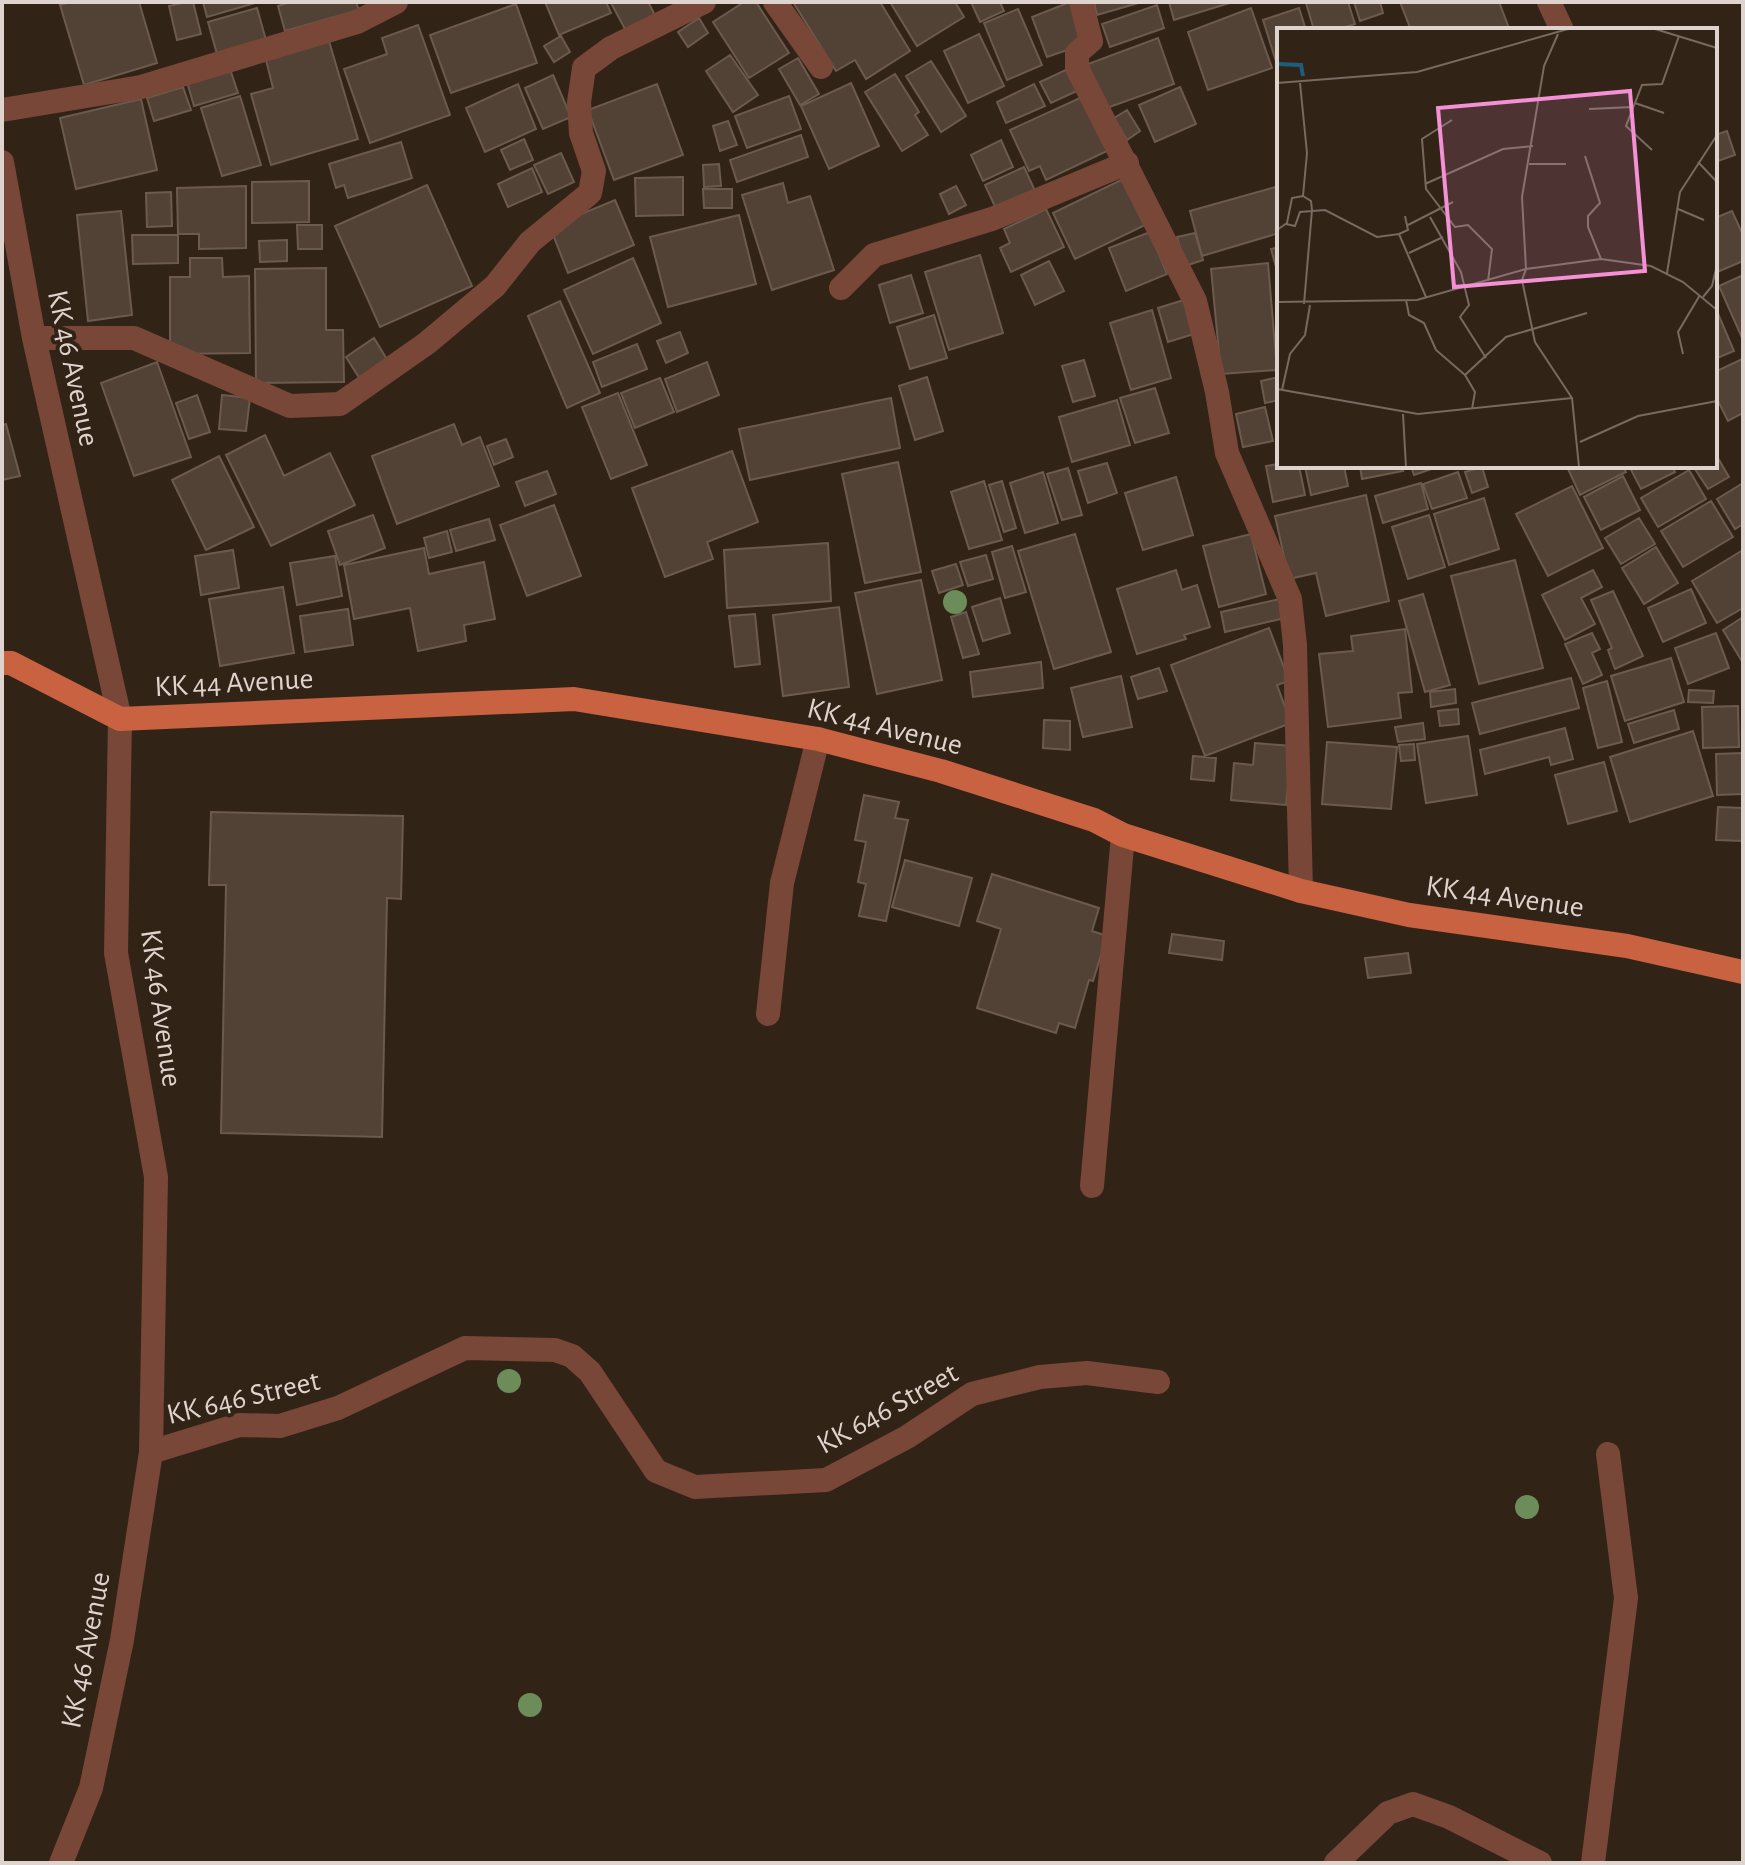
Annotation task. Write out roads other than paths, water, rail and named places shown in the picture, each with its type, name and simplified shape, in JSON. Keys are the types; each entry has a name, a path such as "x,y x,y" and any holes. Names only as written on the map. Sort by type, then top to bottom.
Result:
{"main road":[{"name":"KK 44 Avenue","path":"2,663 11,663 120,719 574,699 818,739 941,771 1094,820 1123,835 1301,891 1409,915 1627,946 1743,972"}],"street":[{"path":"2,110 141,87 357,22 396,2"},
{"path":"34,338 134,338 290,406 340,404 427,343 495,286 530,242 590,193 594,171 581,133 579,102 584,68 611,48 704,2"},
{"path":"775,2 821,67"},
{"path":"1081,2 1091,41 1077,53 1077,68 1195,301 1217,392 1227,453 1290,599 1295,645 1301,891"},
{"path":"1549,2 1561,28"},
{"name":"KK 46 Avenue","path":"2,162 34,338 120,719 116,953 156,1177 151,1452 122,1640 91,1788 61,1863"},
{"path":"841,288 874,255 992,219 1127,163"},
{"path":"768,1014 782,883 818,739"},
{"path":"1092,1186 1123,835"},
{"name":"KK 646 Street","path":"151,1452 239,1425 280,1426 338,1408 465,1348 555,1350 572,1356 590,1372 656,1471 695,1487 826,1480 907,1437 972,1394 1040,1377 1087,1373 1158,1382"},
{"path":"1593,1863 1626,1598 1608,1454"},
{"path":"1336,1863 1388,1813 1413,1804 1449,1817 1540,1863"}]}
